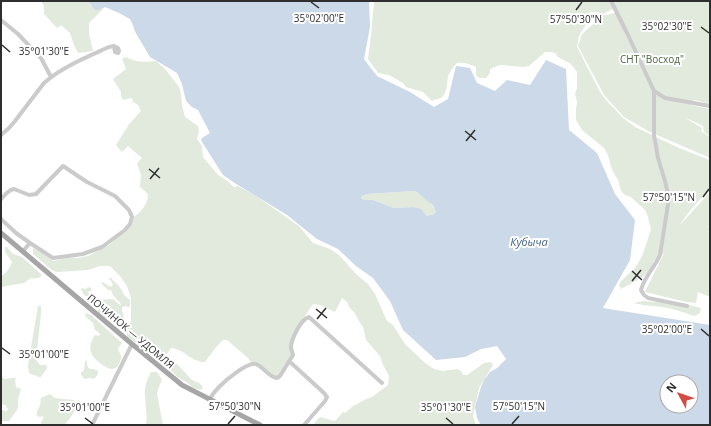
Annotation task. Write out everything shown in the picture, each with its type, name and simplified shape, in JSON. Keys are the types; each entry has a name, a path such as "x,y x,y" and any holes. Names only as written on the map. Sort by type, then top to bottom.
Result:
{"main road":[{"name":"ПОЧИНОК — УДОМЛЯ","path":"1,233 182,385 260,425"}],"street":[{"path":"611,1 654,91 654,135 658,158 669,198 660,255 641,290 648,298 687,306"},
{"path":"1,20 34,50 41,58 51,77"},
{"path":"1,135 9,128 51,77 78,62 114,46"},
{"path":"654,91 665,98 710,106"},
{"path":"1,199 9,190 14,189 28,195 36,194 63,166 87,182 115,196 129,210 132,218 130,224 102,247 84,254 53,258 30,244 1,219"},
{"path":"23,251 30,244"},
{"path":"209,400 219,387 248,365 258,365 272,376 277,378 280,376 292,355 292,339 305,318 308,317 382,383"},
{"path":"92,425 132,344"},
{"path":"289,362 327,396 325,401 304,425"}],"green space":[{"path":"41,1 88,1 99,10 105,7 89,23 89,34 93,51 78,53 70,33 61,25 57,28 44,14 44,6"},
{"path":"374,1 609,1 613,9 603,14 599,12 590,12 585,26 579,36 577,47 600,92 623,118 635,127 679,148 710,160 710,190 693,207 679,226 710,192 710,226 707,226 710,227 710,297 698,292 696,303 645,292 664,253 654,261 650,270 643,277 621,289 619,285 621,281 634,269 643,254 651,229 645,210 631,197 625,195 621,191 618,180 612,170 608,155 604,148 582,130 576,120 577,102 575,94 577,88 577,72 570,63 558,57 555,53 545,52 529,66 500,65 490,69 490,73 486,78 479,78 476,75 476,67 457,63 448,76 443,96 432,101 423,92 406,87 403,83 389,75 378,73 368,59"},
{"name":"СНТ \"Восход\"","path":"613,1 710,1 710,104 694,100 690,105 710,109 710,136 704,132 703,126 684,117 702,128 701,131 710,137 710,158 650,132 624,117 604,95 578,46 582,34 602,16 618,12"},
{"path":"126,57 144,62 156,61 166,70 179,87 185,117 198,126 199,131 197,139 202,146 203,157 218,175 234,187 238,186 256,196 299,226 313,243 330,249 339,255 357,275 368,284 375,294 387,321 393,325 405,344 425,363 434,369 443,371 457,369 461,371 463,375 467,375 484,363 491,362 493,365 479,388 473,416 476,425 315,425 314,423 320,417 335,421 343,412 345,413 353,406 372,397 388,385 389,376 380,356 366,340 363,327 347,302 342,298 335,312 320,305 313,304 291,338 292,357 276,377 252,364 248,358 227,340 223,340 217,346 205,362 196,360 176,349 171,348 165,357 168,361 177,364 192,380 199,383 203,387 201,390 193,388 188,383 177,377 160,360 152,356 127,336 127,327 131,322 131,298 127,286 110,266 100,266 88,270 58,272 53,271 33,254 33,248 53,261 88,256 109,245 118,236 126,232 132,224 134,217 142,210 148,198 148,194 140,187 141,175 137,163 142,158 128,146 122,152 116,145 129,124 141,111 138,105 132,101 133,99 123,100 121,92 113,79 126,69 122,59"},
{"path":"413,191 424,196 430,202 436,212 434,214 427,216 422,211 413,207 394,208 373,200 364,200 361,197 367,194"},
{"path":"5,247 7,247 13,254 22,257 42,275 34,279 31,278 24,283 1,287 1,276 5,274 12,262 5,252"},
{"path":"110,277 130,300 130,307 124,306 122,308 125,324 119,328 114,322 111,322 98,312 99,307 88,296 84,295 81,289 86,289 88,287 91,288 92,290 88,293 93,296 95,301 105,307 109,307 103,301 104,299 113,299 121,305 111,290 108,290 101,283 102,282 111,287 113,284 109,279"},
{"path":"643,301 681,303 701,308 700,313 694,316 669,308 634,303"},
{"path":"38,306 41,306 41,314 36,360 40,365 46,365 47,368 41,377 29,373 28,365"},
{"path":"86,313 91,315 122,343 118,349 121,359 116,368 109,369 92,354 90,348 92,341 95,335 99,336 100,334 95,330 93,323 85,316"},
{"path":"86,360 89,368 98,371 97,376 93,379 85,379 81,375 84,370"},
{"path":"151,372 157,372 162,380 157,394 163,425 146,425 147,417 145,388"},
{"path":"1,375 4,379 16,378 16,387 21,389 17,410 9,421 1,421 1,410 7,411 8,409 5,405 1,404"},
{"path":"50,394 55,398 74,400 74,410 64,425 41,425 43,416 37,416 37,411 40,406 41,398"}],"water":[{"name":"Кубыча","path":"88,1 369,1 370,27 364,59 377,76 410,92 434,107 448,99 456,66 470,68 477,83 495,91 507,80 530,85 546,60 566,69 569,130 597,153 615,194 635,220 630,260 603,308 710,325 710,425 481,425 477,418 475,407 481,387 490,372 497,368 506,359 497,346 481,349 465,357 436,360 403,330 390,301 373,278 356,266 338,249 317,239 287,215 223,175 202,142 201,139 210,133 198,110 186,101 182,84 177,73 150,57 137,35 130,19 105,7 95,10","holes":["413,191 432,204 436,212 434,214 427,216 421,209 413,207 394,208 373,200 364,200 361,198 367,194"]}]}
